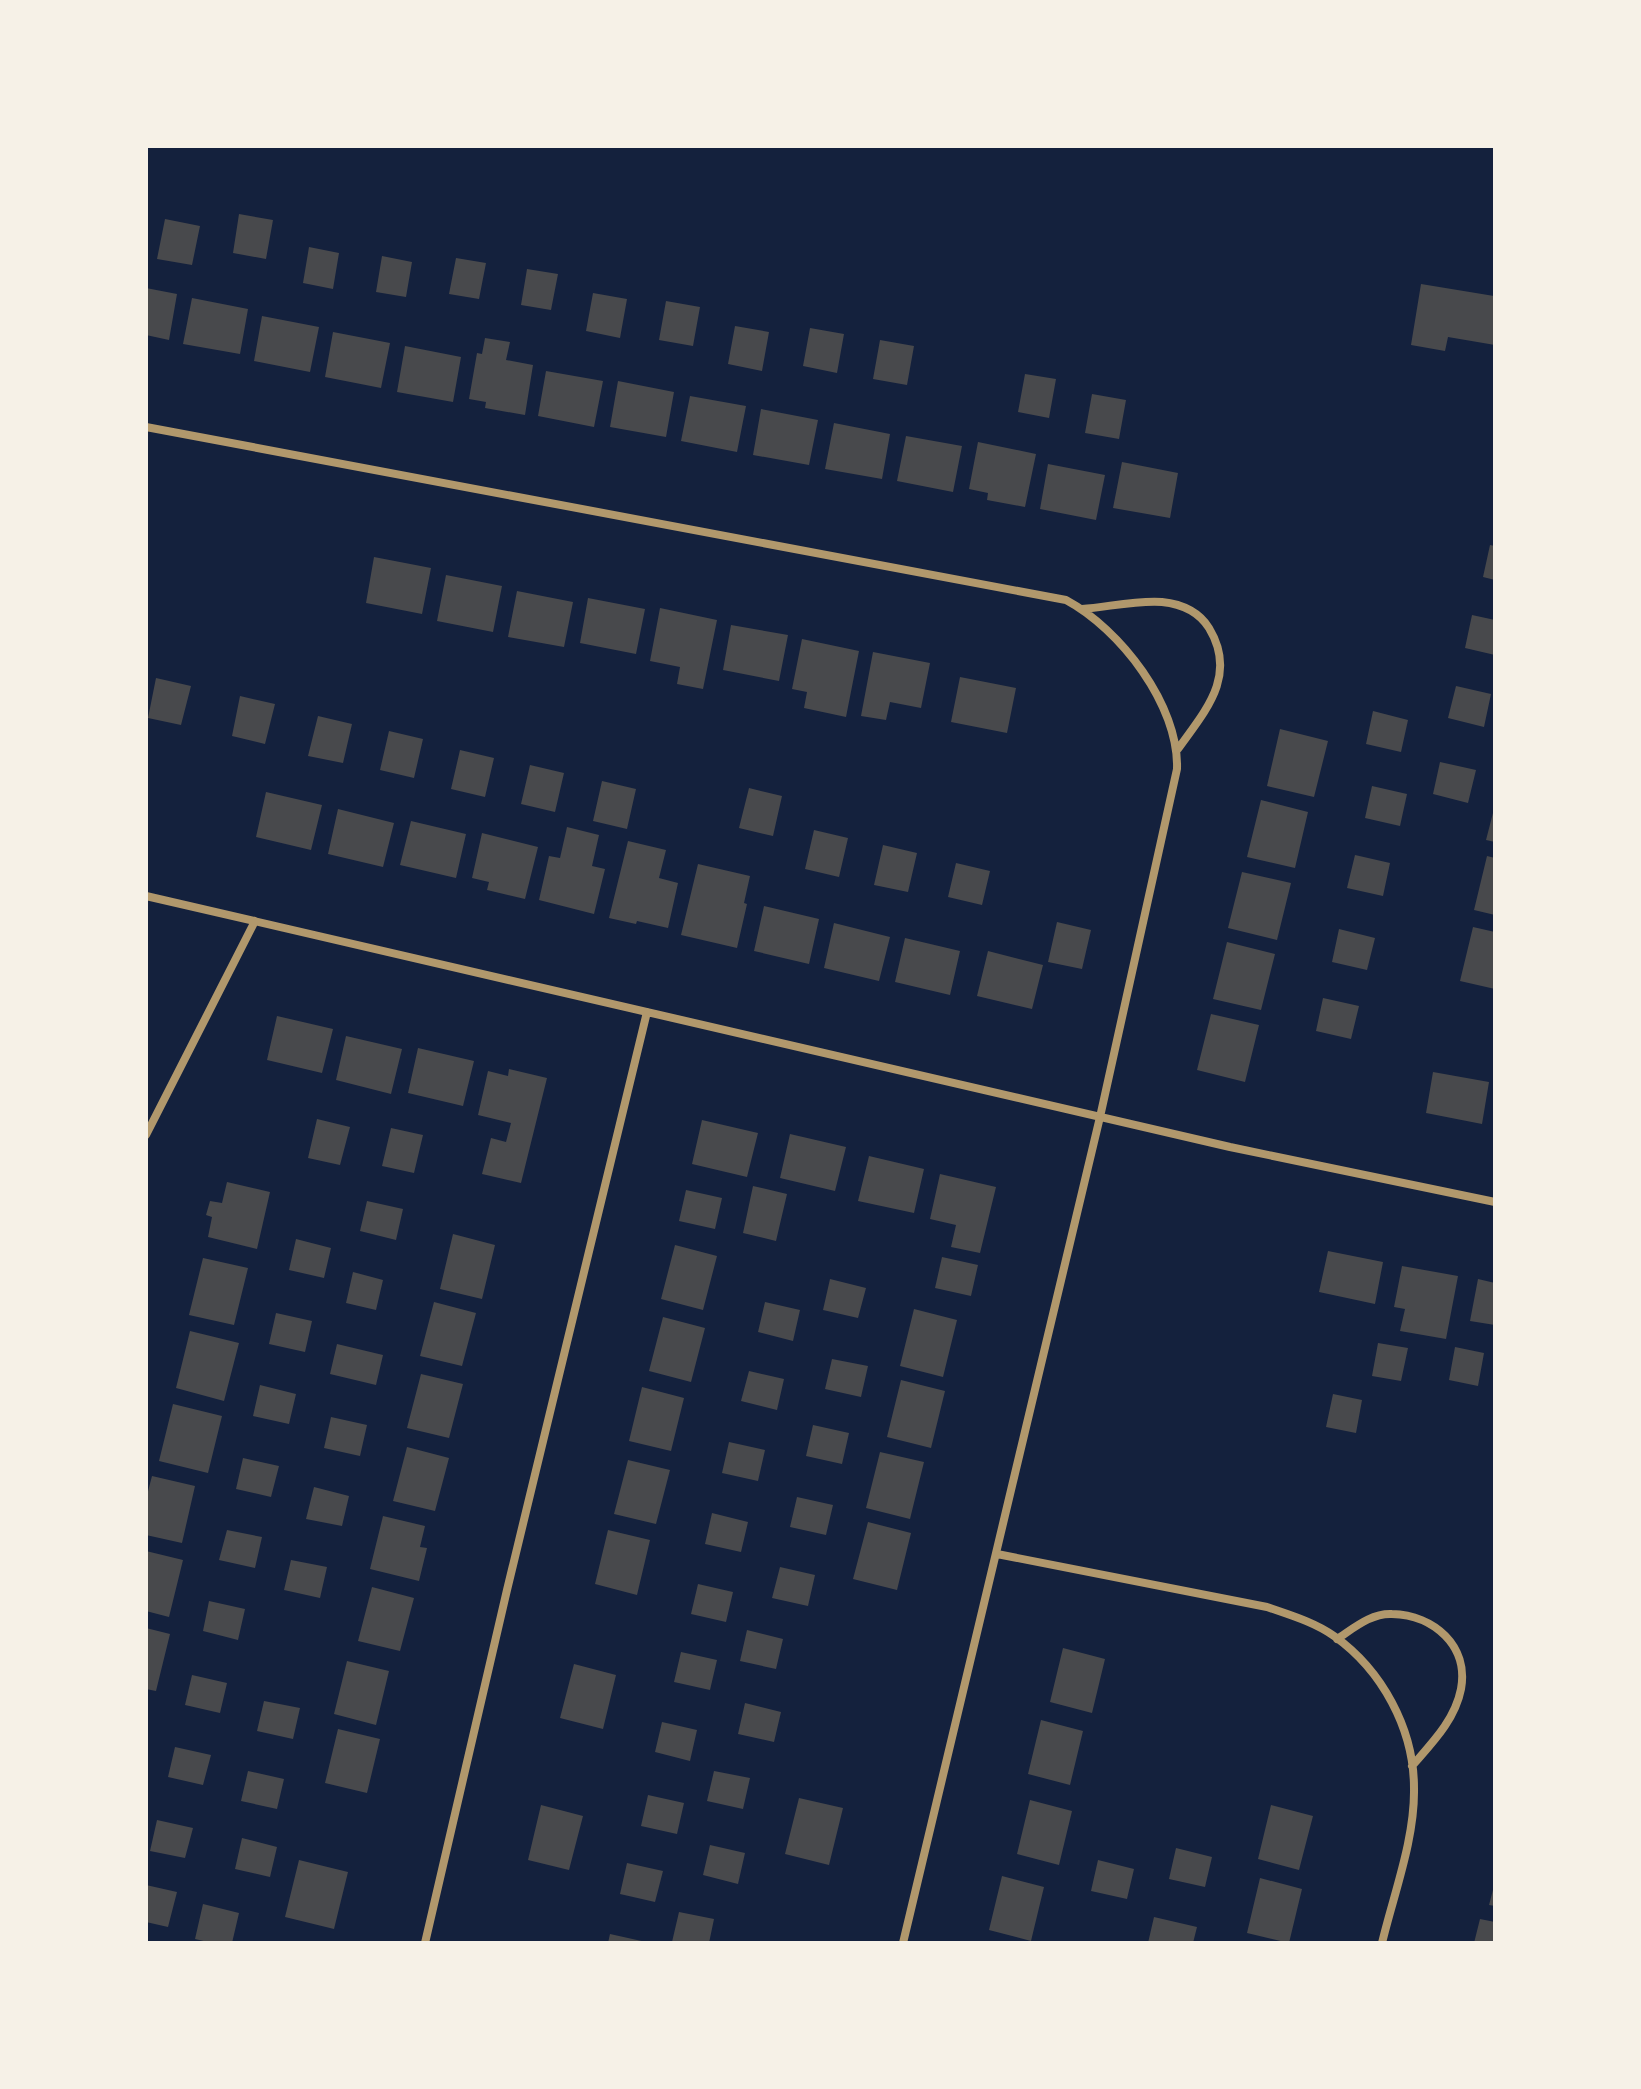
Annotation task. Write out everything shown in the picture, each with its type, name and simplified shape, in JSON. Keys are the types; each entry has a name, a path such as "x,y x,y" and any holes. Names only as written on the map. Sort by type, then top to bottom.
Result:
{"street":[{"path":"146,427 1066,600 1082,609 1121,642 1158,699 1178,749 1177,769 1100,1117 903,1943"},
{"path":"1082,609 1162,602 1184,607 1203,619 1216,640 1222,662 1218,685 1209,706 1178,749"},
{"path":"146,896 1230,1147 1495,1202"},
{"path":"146,1135 255,921"},
{"path":"425,1943 647,1012"},
{"path":"997,1554 1267,1607 1305,1620 1337,1639 1366,1665 1401,1722 1414,1788 1410,1830 1382,1943"},
{"path":"1337,1639 1367,1619 1392,1614 1421,1621 1444,1633 1458,1651 1463,1670 1461,1692 1444,1728 1412,1766"}],"building":[{"path":"239,214 273,220 266,259 233,253"},
{"path":"165,219 200,226 192,265 157,259"},
{"path":"309,247 339,253 333,289 303,283"},
{"path":"382,256 412,262 406,297 376,292"},
{"path":"456,258 486,263 479,299 449,294"},
{"path":"527,269 558,274 551,310 521,305"},
{"path":"1421,284 1494,296 1495,345 1448,337 1445,351 1411,345"},
{"path":"146,288 177,294 169,340 146,335"},
{"path":"593,293 627,299 620,338 586,331"},
{"path":"192,298 248,309 240,354 183,344"},
{"path":"666,301 700,307 693,346 659,340"},
{"path":"262,316 319,327 310,372 254,361"},
{"path":"735,326 769,332 762,371 728,364"},
{"path":"810,328 844,334 837,373 803,366"},
{"path":"333,332 390,343 381,388 325,377"},
{"path":"485,338 510,342 506,360 533,365 525,415 485,408 486,402 469,399 477,353 482,354"},
{"path":"880,340 914,346 907,385 873,379"},
{"path":"405,346 461,357 453,402 397,392"},
{"path":"546,371 603,381 594,427 538,416"},
{"path":"1025,374 1056,379 1049,418 1018,412"},
{"path":"618,381 674,392 666,437 610,427"},
{"path":"1092,394 1126,400 1119,439 1085,433"},
{"path":"690,396 746,406 737,452 681,441"},
{"path":"761,409 818,420 809,465 753,455"},
{"path":"834,423 890,434 882,479 825,469"},
{"path":"906,436 962,446 953,492 897,481"},
{"path":"978,442 1036,454 1025,507 987,500 988,493 969,489"},
{"path":"1122,462 1178,473 1170,518 1113,508"},
{"path":"1048,464 1105,475 1096,520 1040,509"},
{"path":"1490,545 1495,546 1495,580 1483,577"},
{"path":"374,557 431,568 422,614 366,603"},
{"path":"446,575 502,586 493,632 437,621"},
{"path":"517,591 573,602 564,647 508,637"},
{"path":"588,598 645,609 636,654 580,643"},
{"path":"660,608 717,620 703,689 677,684 680,667 650,661"},
{"path":"1472,615 1495,620 1495,655 1465,648"},
{"path":"731,625 788,635 779,681 723,670"},
{"path":"802,639 859,651 846,717 804,708 807,692 792,689"},
{"path":"873,652 930,663 921,708 890,702 886,720 861,716"},
{"path":"960,677 1016,688 1007,733 951,722"},
{"path":"156,678 191,686 181,725 148,718"},
{"path":"1456,686 1491,694 1484,727 1448,718"},
{"path":"240,696 275,704 265,744 232,736"},
{"path":"1373,711 1408,720 1401,752 1366,744"},
{"path":"318,716 352,724 343,763 308,756"},
{"path":"1280,729 1328,741 1314,797 1267,786"},
{"path":"389,731 423,739 414,778 380,770"},
{"path":"460,750 494,758 485,797 451,789"},
{"path":"1440,762 1476,770 1468,803 1433,794"},
{"path":"530,765 564,773 555,812 521,804"},
{"path":"602,781 636,789 627,829 593,821"},
{"path":"1372,786 1407,794 1400,826 1365,818"},
{"path":"749,788 782,796 773,836 739,828"},
{"path":"266,792 322,805 311,850 256,837"},
{"path":"1261,800 1308,812 1295,868 1247,857"},
{"path":"338,809 394,823 383,867 328,854"},
{"path":"1495,809 1495,842 1486,840"},
{"path":"411,821 466,834 456,878 400,865"},
{"path":"567,827 599,835 592,866 605,869 594,914 539,900 549,856 560,858"},
{"path":"814,830 848,838 839,877 805,869"},
{"path":"482,833 538,847 525,899 487,890 489,882 472,878"},
{"path":"628,841 666,850 659,878 678,883 668,928 609,918"},
{"path":"883,845 917,853 908,892 874,885"},
{"path":"1355,855 1390,863 1383,896 1347,888"},
{"path":"1487,856 1495,858 1495,915 1474,910"},
{"path":"956,863 990,871 982,905 948,897"},
{"path":"698,864 750,876 737,948 681,935"},
{"path":"1242,872 1291,883 1277,940 1228,928"},
{"path":"764,906 819,919 809,964 754,951"},
{"path":"1057,922 1091,930 1082,969 1048,962"},
{"path":"834,923 890,937 879,981 824,968"},
{"path":"1473,927 1495,932 1495,989 1460,981"},
{"path":"1339,929 1375,938 1367,970 1332,962"},
{"path":"905,938 960,951 950,995 895,982"},
{"path":"1227,942 1275,954 1261,1010 1213,999"},
{"path":"988,951 1043,965 1032,1009 977,996"},
{"path":"1323,998 1359,1006 1351,1039 1316,1031"},
{"path":"1211,1014 1259,1025 1245,1082 1197,1070"},
{"path":"277,1016 333,1029 322,1073 267,1060"},
{"path":"346,1036 402,1049 391,1094 336,1080"},
{"path":"418,1048 474,1061 463,1106 408,1093"},
{"path":"509,1069 547,1078 521,1183 482,1174 491,1138 506,1142 511,1123 478,1115 488,1071 508,1076"},
{"path":"1433,1072 1489,1082 1482,1124 1426,1113"},
{"path":"317,1119 350,1127 340,1165 308,1158"},
{"path":"702,1120 758,1133 747,1177 692,1164"},
{"path":"391,1128 423,1135 414,1173 382,1166"},
{"path":"790,1134 846,1147 835,1191 780,1178"},
{"path":"869,1156 924,1169 914,1213 858,1201"},
{"path":"940,1174 996,1187 980,1253 951,1247 956,1225 930,1219"},
{"path":"227,1182 270,1192 257,1249 208,1237 212,1217 206,1215 210,1201 222,1203"},
{"path":"753,1186 787,1194 776,1241 743,1233"},
{"path":"686,1190 722,1198 715,1229 679,1221"},
{"path":"367,1201 403,1209 396,1240 360,1231"},
{"path":"453,1234 495,1245 482,1299 440,1289"},
{"path":"296,1239 331,1248 324,1278 289,1270"},
{"path":"675,1245 717,1256 703,1310 661,1299"},
{"path":"1328,1251 1383,1262 1375,1304 1319,1292"},
{"path":"942,1257 978,1265 971,1296 935,1288"},
{"path":"203,1258 248,1268 234,1325 189,1315"},
{"path":"1402,1266 1458,1276 1446,1339 1400,1331 1405,1309 1394,1307"},
{"path":"353,1272 383,1280 376,1310 346,1303"},
{"path":"830,1279 866,1288 858,1318 823,1310"},
{"path":"1478,1279 1495,1283 1495,1325 1470,1321"},
{"path":"434,1302 476,1313 462,1366 420,1356"},
{"path":"765,1302 800,1310 793,1341 758,1332"},
{"path":"914,1309 957,1320 943,1377 900,1366"},
{"path":"276,1313 312,1321 305,1352 269,1344"},
{"path":"663,1317 705,1328 691,1382 649,1371"},
{"path":"190,1331 239,1343 224,1401 176,1388"},
{"path":"1378,1343 1408,1348 1401,1381 1372,1376"},
{"path":"337,1344 383,1355 376,1385 330,1374"},
{"path":"1455,1347 1484,1353 1478,1386 1449,1380"},
{"path":"832,1359 868,1366 861,1397 825,1389"},
{"path":"749,1371 784,1379 777,1410 741,1401"},
{"path":"421,1374 463,1384 449,1438 407,1428"},
{"path":"901,1380 945,1391 931,1448 887,1437"},
{"path":"260,1385 296,1394 289,1424 253,1416"},
{"path":"642,1387 684,1398 671,1451 629,1441"},
{"path":"1333,1394 1362,1400 1356,1433 1326,1427"},
{"path":"173,1404 222,1416 208,1473 159,1461"},
{"path":"331,1417 367,1425 360,1456 324,1448"},
{"path":"813,1425 849,1433 842,1464 806,1456"},
{"path":"729,1442 765,1450 758,1481 722,1473"},
{"path":"407,1447 449,1458 435,1511 393,1501"},
{"path":"880,1452 924,1462 910,1519 866,1508"},
{"path":"243,1458 279,1466 271,1497 236,1489"},
{"path":"628,1460 670,1470 656,1524 614,1514"},
{"path":"152,1476 195,1486 182,1543 146,1535 146,1499"},
{"path":"314,1487 349,1496 342,1526 306,1519"},
{"path":"797,1497 833,1505 826,1535 790,1527"},
{"path":"712,1513 748,1522 741,1552 705,1544"},
{"path":"383,1516 425,1526 420,1547 427,1548 419,1581 370,1569"},
{"path":"868,1522 911,1533 897,1590 853,1579"},
{"path":"227,1530 262,1537 255,1568 219,1560"},
{"path":"608,1530 650,1540 637,1595 595,1584"},
{"path":"146,1551 183,1560 169,1617 146,1611"},
{"path":"291,1560 327,1567 320,1598 284,1590"},
{"path":"780,1567 815,1575 808,1606 772,1598"},
{"path":"698,1584 733,1592 726,1622 691,1614"},
{"path":"372,1587 414,1598 400,1651 358,1641"},
{"path":"209,1601 245,1609 238,1640 203,1631"},
{"path":"146,1628 170,1634 156,1691 146,1689"},
{"path":"747,1630 783,1639 776,1669 740,1661"},
{"path":"1063,1648 1105,1659 1092,1713 1050,1702"},
{"path":"681,1652 717,1660 710,1690 674,1682"},
{"path":"347,1661 389,1671 376,1725 334,1714"},
{"path":"574,1664 616,1675 603,1729 560,1718"},
{"path":"192,1675 227,1683 220,1713 185,1705"},
{"path":"264,1701 300,1708 293,1739 257,1731"},
{"path":"745,1703 781,1712 774,1742 738,1734"},
{"path":"1041,1720 1083,1731 1070,1785 1028,1774"},
{"path":"662,1722 697,1730 690,1761 655,1752"},
{"path":"338,1729 380,1739 367,1793 325,1783"},
{"path":"175,1747 211,1755 203,1785 168,1777"},
{"path":"248,1771 284,1779 277,1809 241,1801"},
{"path":"714,1771 750,1778 743,1809 707,1801"},
{"path":"648,1795 684,1803 677,1834 641,1826"},
{"path":"799,1798 843,1808 829,1865 785,1854"},
{"path":"1030,1800 1072,1811 1059,1865 1017,1854"},
{"path":"541,1805 583,1816 569,1870 528,1860"},
{"path":"1271,1805 1313,1816 1299,1870 1258,1859"},
{"path":"157,1820 193,1828 185,1858 150,1851"},
{"path":"242,1838 277,1847 270,1877 235,1869"},
{"path":"710,1845 745,1853 738,1884 703,1875"},
{"path":"1176,1848 1212,1857 1205,1887 1169,1879"},
{"path":"299,1860 348,1872 334,1929 285,1917"},
{"path":"1098,1860 1134,1869 1127,1899 1091,1891"},
{"path":"627,1863 663,1871 655,1902 620,1894"},
{"path":"1002,1876 1044,1887 1031,1941 989,1930"},
{"path":"1260,1878 1302,1889 1289,1943 1247,1933"},
{"path":"146,1885 177,1892 168,1927 146,1922"},
{"path":"1495,1886 1495,1906 1489,1905"},
{"path":"203,1904 239,1913 232,1943 195,1939"},
{"path":"679,1912 714,1919 709,1943 672,1942"},
{"path":"1154,1917 1197,1927 1193,1943 1148,1943"},
{"path":"1480,1919 1495,1922 1495,1943 1474,1943"},
{"path":"610,1934 646,1942 646,1943 608,1943"}]}
